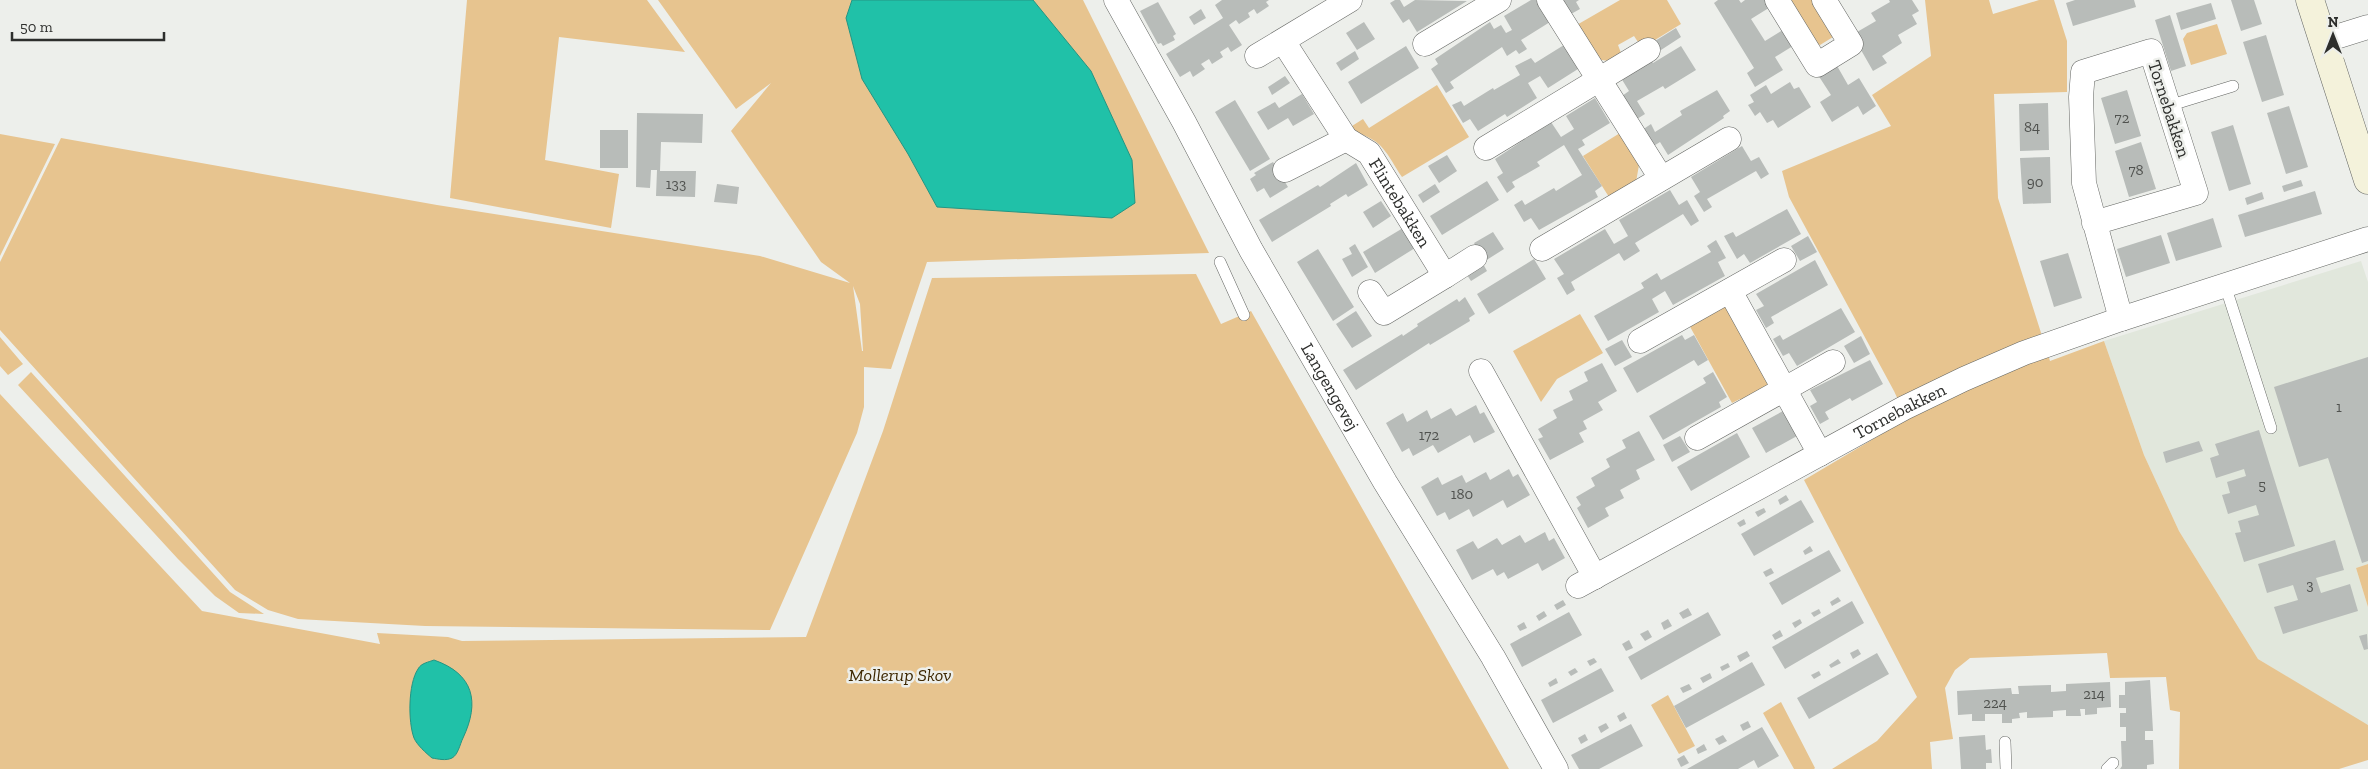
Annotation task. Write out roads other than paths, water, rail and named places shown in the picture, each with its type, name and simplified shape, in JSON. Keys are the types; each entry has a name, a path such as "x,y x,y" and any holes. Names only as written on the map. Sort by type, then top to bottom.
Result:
{"street":[{"name":"Langengevej","path":"1116,0 1256,257 1381,474 1493,657 1556,769"},
{"path":"1256,56 1350,0"},
{"path":"1425,44 1498,0"},
{"path":"1548,0 1661,178"},
{"path":"1777,0 1816,65 1851,44 1824,0"},
{"path":"2310,0 2368,180"},
{"path":"2323,41 2368,27"},
{"name":"Flintebakken","path":"1283,41 1346,139 1370,153 1445,276"},
{"path":"1486,148 1648,50"},
{"name":"Tornebakken","path":"2094,223 2196,193 2150,51 2083,72 2081,97 2084,183 2094,223 2121,319"},
{"path":"1285,170 1346,139"},
{"path":"1542,249 1729,139"},
{"name":"Tornebakken","path":"1481,371 1587,581 1964,378 2024,353 2121,319 2368,239"},
{"path":"1370,292 1384,313 1475,257"},
{"path":"1640,340 1784,260"},
{"path":"1730,291 1820,454"},
{"path":"1697,438 1833,362"}],"lane":[{"path":"2168,106 2233,86"},
{"path":"1220,262 1244,315"},
{"path":"2226,285 2271,428"},
{"path":"2005,742 2006,769"}],"park label":[{"name":"Mollerup Skov","path":"900,675"}]}
